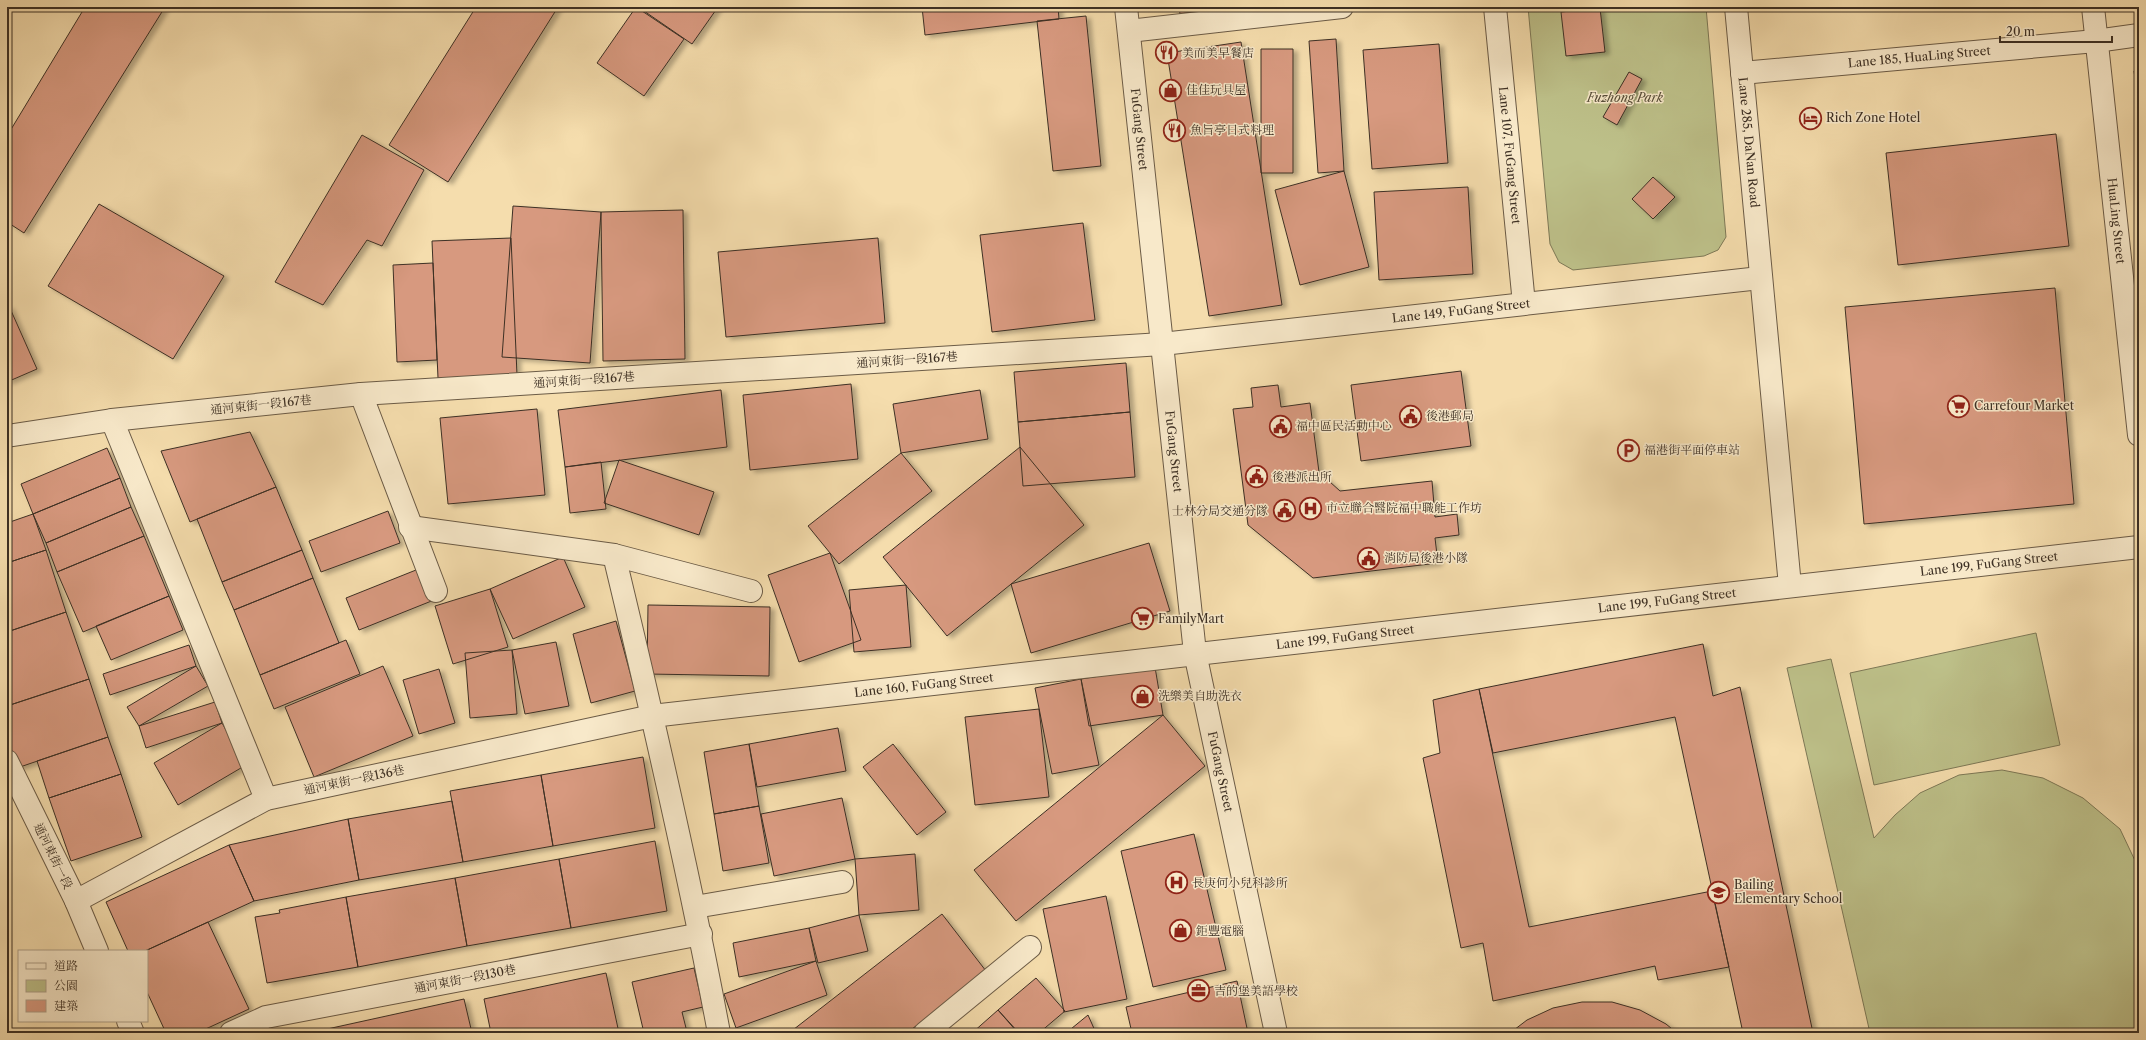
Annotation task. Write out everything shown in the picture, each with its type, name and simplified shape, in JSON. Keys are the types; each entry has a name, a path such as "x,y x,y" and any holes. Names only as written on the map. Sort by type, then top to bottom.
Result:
{"street":[{"name":"FuGang Street","path":"1126,7 1195,653 1276,1033"},
{"path":"1129,31 1342,7"},
{"name":"Lane 107, FuGang Street","path":"1495,7 1524,304"},
{"name":"Lane 285, DaNan Road","path":"1736,7 1760,278 1790,586"},
{"name":"HuaLing Street","path":"2093,7 2096,41 2134,326 2139,436"},
{"name":"Lane 185, HuaLing Street","path":"1742,73 2096,41 2139,35"},
{"name":"Lane 149, FuGang Street","path":"1162,344 1760,278"},
{"name":"通河東街一段167巷","path":"7,436 112,420 361,394 1162,344"},
{"path":"361,394 410,527 436,591"},
{"path":"112,420 266,799"},
{"path":"410,527 614,554 751,591"},
{"name":"Lane 199, FuGang Street","path":"1195,653 2139,547"},
{"path":"614,554 701,934 719,1033"},
{"name":"Lane 160, FuGang Street","path":"652,716 1195,653"},
{"name":"通河東街一段136巷","path":"76,901 266,799 652,716"},
{"name":"通河東街一段","path":"7,761 76,901 97,950"},
{"path":"695,907 842,882"},
{"name":"通河東街一段130巷","path":"231,1033 266,1017 701,934"},
{"path":"925,1033 1030,947"},
{"path":"128,1022 133,1033"}],"green space":[{"name":"Fuzhong Park","path":"1528,7 1706,7 1726,237 1718,250 1704,256 1573,270 1559,262 1550,244"},
{"path":"2036,633 2060,745 1874,785 1850,673"},
{"path":"1831,659 1874,838 1895,815 1920,793 1959,775 2002,770 2043,778 2083,798 2120,829 2139,869 2139,1033 1870,1033 1787,668"}],"building":[{"path":"85,7 165,7 24,233 7,222 7,136"},
{"path":"476,7 558,7 448,182 389,145"},
{"path":"636,7 684,39 644,96 597,63"},
{"path":"647,7 718,7 692,44 644,11"},
{"path":"922,7 1058,7 1059,19 925,35"},
{"path":"1179,7 1223,7 1180,14"},
{"path":"1600,8 1605,52 1566,56 1561,12"},
{"path":"1086,16 1101,166 1053,171 1037,21"},
{"path":"1336,39 1344,171 1318,173 1309,41"},
{"path":"1241,42 1282,305 1209,316 1167,53"},
{"path":"1439,44 1448,163 1372,169 1363,50"},
{"path":"1261,49 1293,49 1293,173 1261,173"},
{"path":"2139,70 2139,108 2134,71"},
{"path":"1629,72 1642,79 1617,125 1603,117"},
{"path":"2056,134 2069,246 1898,265 1886,153"},
{"path":"362,135 424,170 382,246 367,240 323,305 275,282"},
{"path":"1344,171 1369,267 1300,285 1275,190"},
{"path":"1653,177 1675,197 1653,219 1632,199"},
{"path":"1468,187 1473,274 1379,280 1374,192"},
{"path":"99,204 224,276 173,359 48,286"},
{"path":"513,206 601,212 590,363 502,357"},
{"path":"683,210 685,359 603,361 601,212"},
{"path":"1083,223 1095,320 992,332 980,235"},
{"path":"511,238 517,375 438,378 432,241"},
{"path":"878,238 885,323 726,337 718,252"},
{"path":"433,263 437,360 397,362 393,265"},
{"name":"Carrefour Market","path":"2055,288 2074,504 1864,524 1845,307"},
{"path":"9,306 37,369 7,382 7,307"},
{"path":"1126,363 1130,412 1018,422 1014,372"},
{"name":"後港郵局","path":"1461,371 1471,446 1361,461 1351,385"},
{"path":"851,384 858,459 750,470 743,395"},
{"path":"1278,385 1281,407 1310,403 1319,472 1340,491 1432,481 1435,517 1457,514 1459,535 1435,538 1438,563 1313,578 1248,525 1233,409 1253,407 1251,388"},
{"path":"721,390 727,447 565,467 558,410"},
{"path":"980,390 988,439 901,453 893,404"},
{"path":"537,409 545,495 448,504 440,418"},
{"path":"1130,412 1135,477 1023,486 1018,422"},
{"path":"250,432 276,487 190,522 161,451"},
{"path":"1020,447 1084,525 947,636 883,557"},
{"path":"107,448 120,478 33,514 21,484"},
{"path":"901,453 932,491 839,564 808,526"},
{"path":"619,460 714,492 699,535 604,503"},
{"path":"601,462 606,509 570,513 565,467"},
{"path":"120,478 131,507 46,543 33,514"},
{"path":"276,487 302,550 222,582 197,519"},
{"path":"131,507 144,536 57,572 46,543"},
{"path":"388,511 400,543 321,572 309,541"},
{"path":"33,514 46,550 7,563 7,523"},
{"path":"144,536 169,596 83,632 57,572"},
{"path":"1149,543 1170,611 1031,653 1011,584"},
{"path":"46,550 66,612 7,632 7,563"},
{"path":"302,550 313,578 234,610 222,582"},
{"path":"830,553 861,640 799,662 768,575"},
{"path":"563,557 585,607 513,639 490,589"},
{"path":"421,568 434,600 359,630 346,598"},
{"path":"313,578 339,643 260,675 234,610"},
{"path":"906,585 911,647 854,652 849,590"},
{"path":"490,589 508,647 453,664 435,606"},
{"path":"169,596 183,630 111,660 96,626"},
{"path":"648,605 770,607 769,676 647,674"},
{"path":"66,612 89,679 7,706 7,632"},
{"path":"616,621 635,691 591,703 573,634"},
{"path":"346,640 360,674 274,709 260,675"},
{"path":"556,642 569,706 525,714 512,650"},
{"path":"1703,644 1713,696 1740,687 1813,1033 1743,1033 1675,717 1493,753 1479,689"},
{"path":"189,645 196,666 110,695 103,674"},
{"path":"512,650 517,714 470,718 465,653"},
{"path":"196,666 208,686 139,726 127,707"},
{"path":"383,666 413,736 314,777 285,707"},
{"path":"1155,667 1163,715 1089,726 1081,679"},
{"path":"439,669 455,723 419,734 403,680"},
{"path":"89,679 108,737 17,768 7,738 7,706"},
{"path":"1081,679 1099,765 1052,774 1035,688"},
{"path":"1479,689 1529,927 1712,891 1729,967 1658,980 1655,966 1493,1001 1483,943 1461,948 1423,758 1440,753 1433,700"},
{"path":"215,702 222,723 146,748 139,726"},
{"path":"1039,709 1049,797 975,805 965,717"},
{"path":"1163,715 1205,766 1016,921 974,870"},
{"path":"222,723 246,765 178,805 154,763"},
{"path":"838,728 846,771 757,787 749,744"},
{"path":"108,737 121,774 49,798 37,761"},
{"path":"749,744 759,806 714,814 704,752"},
{"path":"893,744 946,812 917,835 863,767"},
{"path":"643,757 655,828 553,846 541,775"},
{"path":"121,774 142,837 71,861 49,798"},
{"path":"541,775 553,846 463,862 450,791"},
{"path":"842,798 855,859 774,876 761,814"},
{"path":"452,801 463,862 359,880 348,819"},
{"path":"759,806 769,863 723,871 714,814"},
{"path":"348,819 359,880 254,901 229,845"},
{"path":"1194,834 1226,970 1153,987 1121,851"},
{"path":"655,841 667,911 571,928 559,859"},
{"path":"229,845 254,901 147,950 128,950 106,902"},
{"path":"915,854 919,910 859,915 855,859"},
{"path":"559,859 571,928 467,946 455,878"},
{"path":"455,878 467,946 358,967 346,897"},
{"path":"1106,896 1127,999 1064,1012 1043,909"},
{"path":"346,897 358,967 267,983 255,917 280,913 279,910"},
{"path":"942,914 986,971 907,1033 789,1033"},
{"path":"859,915 868,951 818,963 809,928"},
{"path":"208,922 249,1009 197,1033 166,1033 148,994 147,950"},
{"path":"809,928 816,961 739,977 733,943"},
{"path":"816,961 827,995 736,1028 724,994"},
{"path":"694,968 703,1007 682,1012 687,1032 644,1033 632,982"},
{"path":"606,973 619,1033 491,1033 484,999"},
{"path":"1036,978 1065,1011 1039,1033 1018,1033 998,1010"},
{"path":"1237,981 1248,1033 1132,1033 1126,1007"},
{"path":"464,999 472,1033 309,1033"},
{"path":"1582,1002 1612,1002 1640,1010 1666,1024 1677,1033 1510,1033 1527,1020 1553,1008"},
{"path":"998,1010 1019,1033 972,1033"},
{"path":"1088,1015 1096,1033 1066,1033"}],"place":[{"name":"美而美早餐店","path":"1167,53"},
{"name":"佳佳玩具屋","path":"1171,90"},
{"name":"Rich Zone Hotel","path":"1811,118"},
{"name":"魚旨亭日式料理","path":"1175,130"},
{"name":"Carrefour Market","path":"1959,406"},
{"name":"後港郵局","path":"1411,416"},
{"name":"福中區民活動中心","path":"1280,426"},
{"name":"福港街平面停車站","path":"1628,450"},
{"name":"後港派出所","path":"1256,477"},
{"name":"市立聯合醫院福中職能工作坊","path":"1310,508"},
{"name":"士林分局交通分隊","path":"1284,511"},
{"name":"消防局後港小隊","path":"1368,558"},
{"name":"FamilyMart","path":"1143,619"},
{"name":"洗樂美自助洗衣","path":"1142,696"},
{"name":"長庚何小兒科診所","path":"1176,883"},
{"name":"Bailing Elementary School","path":"1718,892"},
{"name":"鉅豐電腦","path":"1180,931"},
{"name":"吉的堡美語學校","path":"1198,991"}]}
